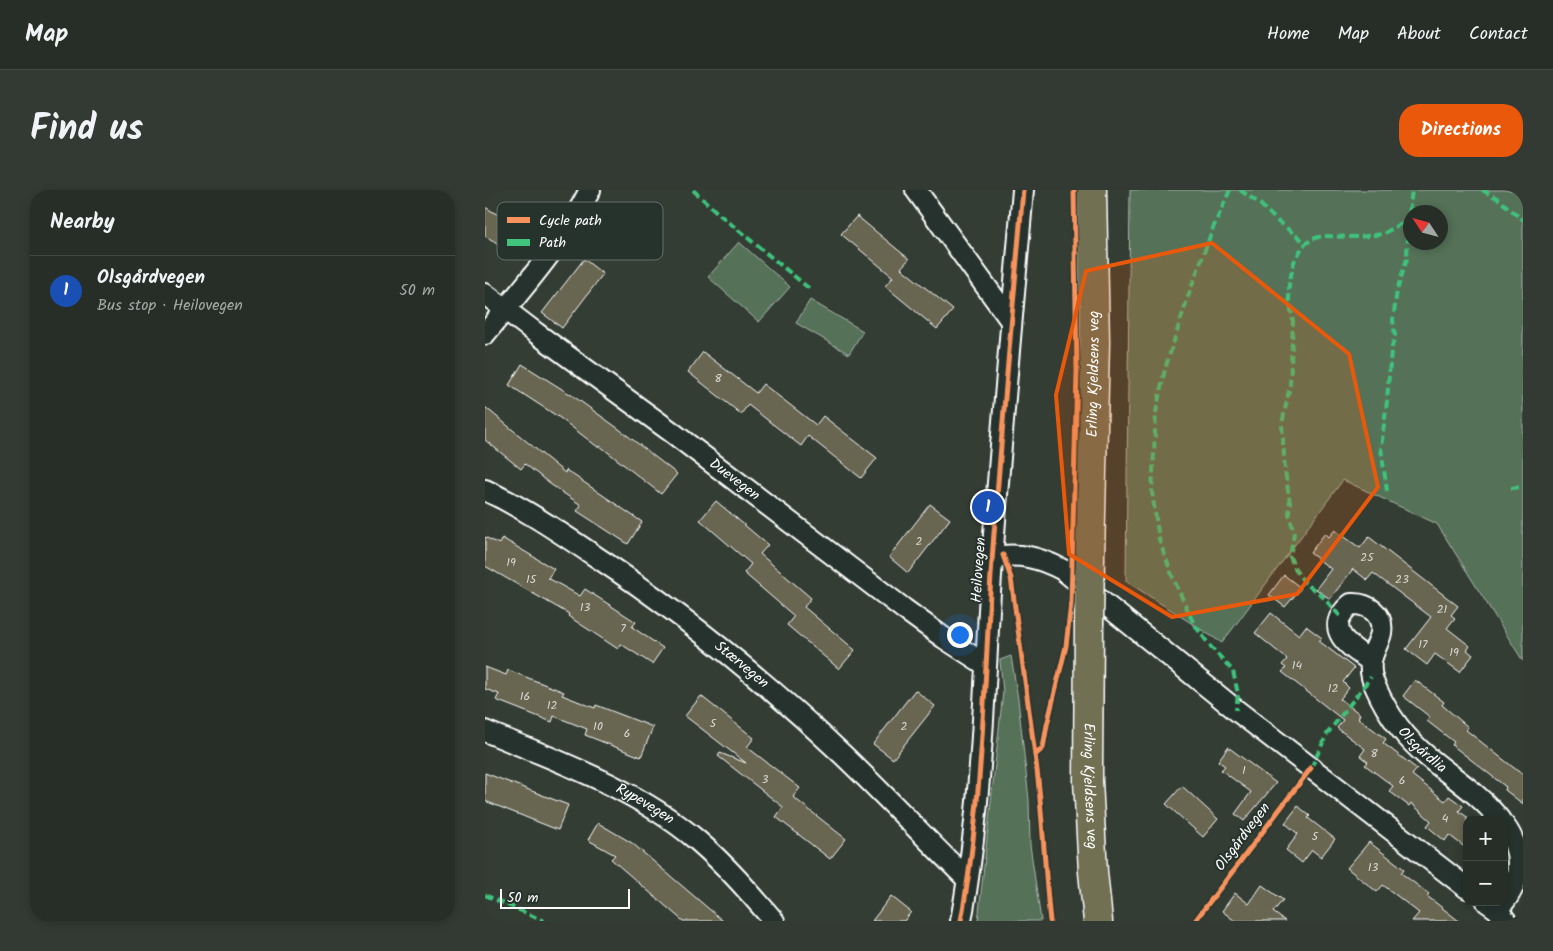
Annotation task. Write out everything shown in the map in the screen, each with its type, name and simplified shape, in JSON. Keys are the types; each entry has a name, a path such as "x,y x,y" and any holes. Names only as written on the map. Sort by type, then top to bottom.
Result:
{"highway":[{"name":"Erling Kjeldsens veg","path":"1092,190 1095,342 1090,558 1088,781 1093,872 1099,920"}],"street":[{"path":"583,202 590,190"},
{"path":"915,190 1011,321"},
{"name":"Heilovegen","path":"961,921 981,741 993,557 1023,190"},
{"path":"485,334 546,260"},
{"name":"Duevegen","path":"485,294 666,427 904,609 986,665"},
{"name":"Stærvegen","path":"485,490 518,506 628,578 724,650 839,750 967,879"},
{"path":"993,557 1021,556 1037,558 1063,570 1236,710 1463,885"},
{"name":"Olsgårdlia","path":"1371,661 1371,677 1375,687 1388,712 1400,728 1427,756 1480,798 1496,816"},
{"name":"Rypevegen","path":"485,731 591,776 647,804 672,821 711,853 775,921"},
{"path":"1500,907 1514,887 1519,866 1516,849 1508,833"}],"highlighted area":[{"path":"1212,243 1349,354 1378,487 1297,594 1172,617 1069,554 1056,395 1086,271"}],"green space":[{"path":"1130,190 1523,190 1523,661 1437,524 1343,480 1222,643 1126,581"},
{"path":"739,242 790,287 759,322 708,277"},
{"path":"810,300 863,331 849,354 796,323"},
{"path":"1011,656 1018,699 1029,800 1030,845 1041,921 978,921 1003,692 1000,660"}],"building":[{"path":"485,207 497,214 497,243 485,236"},
{"path":"857,216 909,259 901,268 953,310 937,329 885,286 893,277 841,234"},
{"path":"583,260 603,274 562,328 542,313"},
{"path":"703,352 756,393 763,384 816,425 823,416 877,458 861,478 808,436 801,446 748,405 741,414 688,372"},
{"path":"522,364 573,396 677,474 661,494 600,446 599,448 560,418 509,385"},
{"path":"485,407 565,473 566,470 642,522 628,544 577,511 581,505 525,464 521,469 485,440"},
{"path":"716,501 768,545 760,554 811,598 804,607 855,650 839,669 787,625 794,616 744,573 751,564 700,520"},
{"path":"930,504 950,519 908,573 889,557"},
{"path":"1335,530 1360,548 1369,537 1458,606 1451,615 1455,618 1447,628 1470,646 1467,650 1473,655 1460,672 1435,654 1427,665 1406,649 1431,617 1373,573 1367,580 1353,569 1330,599 1316,589 1331,569 1310,553 1325,533 1329,537"},
{"path":"485,537 499,544 502,538 554,569 548,578 580,596 585,589 636,622 632,627 663,648 652,664 621,644 618,649 568,616 569,614 485,566"},
{"path":"1284,575 1301,588 1285,607 1269,595"},
{"path":"1271,613 1299,635 1306,626 1322,638 1319,641 1354,668 1343,682 1349,688 1340,699 1360,714 1358,718 1386,739 1383,743 1417,769 1412,775 1445,801 1449,796 1463,806 1459,811 1466,816 1463,816 1463,846 1449,835 1445,841 1427,826 1431,821 1411,803 1409,806 1389,791 1393,786 1365,765 1368,762 1360,756 1365,749 1337,728 1343,720 1282,672 1286,668 1282,665 1287,659 1255,633"},
{"path":"485,667 506,675 508,670 564,692 562,695 595,708 596,705 653,727 641,757 585,735 587,729 554,716 552,722 496,700 499,694 485,689"},
{"path":"1415,680 1444,702 1442,705 1468,727 1466,730 1523,775 1523,804 1505,790 1506,787 1452,745 1454,742 1427,721 1430,717 1403,696"},
{"path":"915,690 935,706 893,759 873,744"},
{"path":"701,696 754,738 747,747 800,788 793,797 846,839 830,859 776,817 783,807 718,756 720,753 746,763 685,716"},
{"path":"1228,747 1276,783 1244,821 1235,814 1251,792 1221,770 1225,766 1218,761"},
{"path":"485,773 568,805 558,830 485,801"},
{"path":"1182,786 1218,819 1203,837 1166,804"},
{"path":"1298,806 1310,816 1308,818 1335,839 1321,857 1312,850 1302,863 1286,850 1298,834 1285,823"},
{"path":"598,823 632,843 723,921 683,921 611,859 615,855 588,840"},
{"path":"1369,842 1404,869 1401,873 1429,894 1427,896 1459,921 1412,921 1419,913 1383,885 1377,892 1347,868"},
{"path":"1262,885 1283,900 1273,912 1285,921 1235,921 1222,911 1235,893 1249,904"},
{"path":"891,896 911,912 904,921 872,921"}],"marked path":[{"path":"693,190 720,215 811,290"},
{"path":"1230,190 1213,228 1189,294 1165,369 1156,412 1152,492 1159,539 1173,578 1194,624 1210,646 1233,671 1238,694 1236,710"},
{"path":"1240,190 1260,204 1276,220 1306,243"},
{"path":"1340,616 1320,594 1305,583 1296,571 1290,557 1294,533 1289,513 1290,503 1285,471 1282,424 1290,386 1293,321 1289,298 1289,284 1294,262 1303,246 1312,239 1322,236 1358,237 1383,234 1400,224 1408,222 1412,190"},
{"path":"1482,190 1497,198 1523,220"},
{"path":"1387,491 1381,448 1391,350 1395,336 1393,320 1397,290 1407,259 1407,250"},
{"path":"1511,488 1523,487"},
{"path":"1311,768 1327,734 1371,677"},
{"path":"485,895 544,921"}],"cycle path":[{"path":"961,921 974,835 978,792 991,575 1023,190"},
{"path":"1050,921 1035,755 1043,748 1066,646 1071,603 1077,371 1074,190"},
{"path":"1003,555 1011,578 1035,755"},
{"name":"Olsgårdvegen","path":"1195,921 1311,768"}],"place":[{"name":"Olsgårdvegen","path":"988,507"}]}
